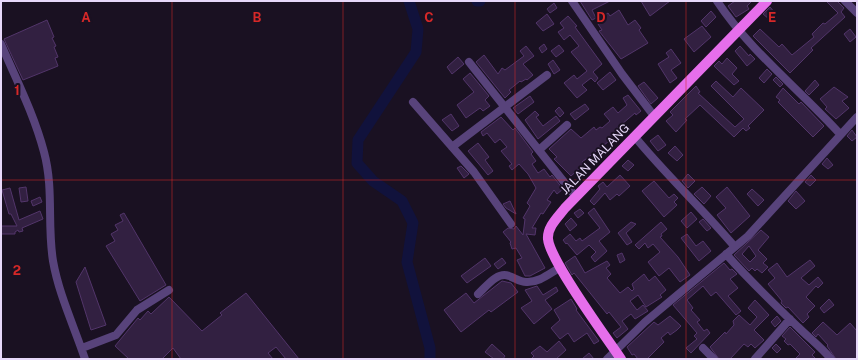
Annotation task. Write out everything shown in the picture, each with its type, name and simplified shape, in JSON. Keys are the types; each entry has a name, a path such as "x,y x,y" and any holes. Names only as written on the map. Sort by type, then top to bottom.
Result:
{"main road":[{"name":"JALAN MALANG","path":"621,359 561,267 550,246 548,239 549,230 557,217 576,197 767,1"}],"street":[{"path":"572,1 622,74 654,116"},
{"path":"717,1 739,30 840,134"},
{"path":"845,1 857,12"},
{"path":"1,44 27,104 44,151 51,195 53,261 63,298 85,359"},
{"path":"469,62 576,197"},
{"path":"452,147 477,126 504,108 546,75"},
{"path":"413,102 474,172 511,224"},
{"path":"607,359 615,350 689,284 735,247 771,212 800,177 857,117"},
{"path":"539,150 566,125"},
{"path":"635,137 735,247"},
{"path":"726,254 745,276 815,341 831,359"},
{"path":"478,294 501,275 508,275 523,282 531,282 561,267"},
{"path":"82,348 116,335 137,310 169,290"},
{"path":"755,359 790,319"},
{"path":"703,348 714,359"}],"building":[{"path":"580,1 610,1 592,10 596,18 592,20"},
{"path":"641,1 670,1 650,16"},
{"path":"735,1 752,1 747,6 749,9 736,17 728,6"},
{"path":"826,1 837,1 844,8 841,12 845,17 811,48 813,50 790,73 753,36 760,29 779,47 782,44 792,55 814,37 812,34 823,23 825,24 838,13"},
{"path":"554,3 557,8 550,13 547,9"},
{"path":"770,7 775,13 769,19 763,14"},
{"path":"619,10 628,25 635,20 641,28 639,30 648,43 621,59 599,31 602,30 596,21 608,13 610,16"},
{"path":"711,11 716,17 706,27 701,21"},
{"path":"547,14 554,24 543,31 536,23"},
{"path":"568,16 577,26 575,27 602,64 593,72 598,78 595,82 591,78 582,85 587,90 577,98 564,83 574,75 577,79 587,71 571,52 579,46 570,35 564,40 558,32 564,28 560,23"},
{"path":"47,20 54,37 52,38 56,46 54,47 58,57 55,58 58,66 23,80 4,39"},
{"path":"702,26 711,37 694,52 684,39"},
{"path":"850,29 856,37 850,42 844,34"},
{"path":"544,44 547,49 542,53 539,48"},
{"path":"559,45 564,51 556,57 551,51"},
{"path":"526,46 534,56 523,64 533,75 527,80 520,81 509,90 511,92 505,98 476,62 484,55 498,74 502,68 505,70 524,56 520,51"},
{"path":"740,46 749,56 750,54 755,59 747,66 735,51"},
{"path":"671,49 681,63 671,70 677,78 670,83 658,64 669,57 666,53"},
{"path":"458,57 464,64 452,74 447,67"},
{"path":"727,58 737,68 732,74 739,81 734,85 714,66 719,61 722,64"},
{"path":"553,60 560,70 554,74 548,64"},
{"path":"767,69 772,74 764,83 759,78"},
{"path":"610,72 616,80 603,90 597,83"},
{"path":"470,73 489,96 485,100 490,106 483,111 480,108 466,118 457,105 474,92 463,79"},
{"path":"776,77 783,84 780,87 773,80"},
{"path":"815,80 819,85 809,95 805,91"},
{"path":"716,81 733,97 741,88 764,110 748,126 750,128 746,131 743,128 734,137 700,105 685,119 687,120 676,132 666,121 673,115 670,112 696,86 700,92 698,93 735,127 744,119 711,86"},
{"path":"644,82 658,98 651,104 638,86"},
{"path":"834,87 848,97 842,101 849,108 836,119 825,109 827,107 820,99"},
{"path":"783,88 799,104 801,102 824,126 813,137 778,102 780,100 776,97"},
{"path":"628,95 641,111 636,115 635,113 615,130 620,136 610,144 608,142 582,162 587,168 584,171 580,168 571,176 554,159 557,157 549,149 571,129 581,138 594,127 596,130 600,127 602,128 610,121 604,114 613,107 618,113 627,105 623,98"},
{"path":"530,96 534,102 518,114 513,108"},
{"path":"585,104 589,109 575,120 570,114"},
{"path":"559,107 564,113 560,117 555,111"},
{"path":"535,111 539,115 536,117 543,126 556,116 560,121 538,139 525,120"},
{"path":"451,114 459,126 452,131 442,120"},
{"path":"501,117 513,130 515,128 533,152 531,154 536,161 532,164 538,173 544,169 550,177 552,175 563,189 557,194 554,190 547,200 551,202 543,214 541,213 532,228 536,228 535,235 526,234 545,268 530,276 525,276 517,260 522,258 516,248 512,249 511,242 503,232 508,228 514,229 516,226 523,235 525,219 523,218 530,206 527,203 536,188 528,174 519,164 512,170 509,166 512,164 501,151 507,147 500,139 495,143 487,133 483,136 481,132"},
{"path":"852,130 857,137 852,141 847,136"},
{"path":"658,135 666,145 658,151 650,141"},
{"path":"478,143 489,157 485,160 493,171 488,175 468,151"},
{"path":"675,146 683,155 677,161 668,153"},
{"path":"827,158 833,165 828,169 822,164"},
{"path":"628,160 634,165 628,171 622,166"},
{"path":"461,166 469,174 464,178 457,168"},
{"path":"688,174 695,181 688,188 682,181"},
{"path":"620,175 630,186 619,196 617,194 610,200 605,193 594,205 590,201 600,189 598,186 603,182 607,187"},
{"path":"811,175 816,180 810,186 805,182"},
{"path":"654,181 669,198 674,194 678,198 674,202 677,205 664,217 642,191"},
{"path":"26,187 28,201 21,202 19,188"},
{"path":"702,187 711,196 704,204 694,194"},
{"path":"727,187 750,216 731,233 717,215 726,208 716,197"},
{"path":"10,188 19,220 40,211 43,219 22,228 23,231 19,232 18,230 15,234 1,234 1,226 17,226 11,214 9,214 2,190"},
{"path":"752,189 764,200 758,206 747,194"},
{"path":"796,191 805,201 796,209 788,201"},
{"path":"40,197 42,202 33,206 31,201"},
{"path":"510,201 516,214 506,208 503,204"},
{"path":"594,208 610,232 599,241 607,251 595,262 591,257 596,252 589,245 577,255 563,240 570,234 576,241 580,238 582,241 600,228 588,213"},
{"path":"580,209 584,213 578,218 574,213"},
{"path":"691,212 697,219 687,228 681,221"},
{"path":"124,213 166,285 140,301 106,246 115,241 111,234 118,230 115,225 123,221 120,215"},
{"path":"571,218 577,225 570,231 565,224"},
{"path":"703,219 711,228 707,231 699,222"},
{"path":"631,222 636,224 626,233 632,242 627,245 618,233"},
{"path":"661,222 667,229 661,234 662,236 660,237 678,257 690,275 680,282 669,268 659,276 648,262 660,252 653,244 648,248 645,243 639,249 635,245"},
{"path":"761,230 769,237 758,250 767,259 763,263 768,267 762,273 757,269 755,271 752,268 749,271 734,255","holes":["749,246 756,256 750,262 742,254"]},
{"path":"687,234 696,246 703,241 711,251 699,261 681,238"},
{"path":"622,253 625,260 620,263 617,255"},
{"path":"575,256 585,273 607,261 610,265 606,268 611,274 607,278 620,293 628,287 632,291 634,289 632,284 644,274 649,281 655,276 666,290 660,295 662,297 646,307 638,295 630,301 637,310 643,305 648,311 635,319 631,314 622,321 628,329 617,338 613,333 621,327 609,312 607,314 574,273 572,275 565,263"},
{"path":"485,258 491,266 467,283 461,276"},
{"path":"502,258 506,263 498,269 494,264"},
{"path":"810,260 815,266 801,278 809,285 818,277 823,283 818,288 816,286 806,297 815,306 807,314 809,317 803,323 788,307 786,308 781,303 782,301 768,284 775,278 768,270 777,263 787,277"},
{"path":"724,263 730,270 732,269 737,274 730,279 738,288 728,296 741,311 736,315 716,292 711,296 703,286 687,300 693,308 691,310 700,320 697,322 704,331 707,329 710,333 691,353 686,348 697,339 694,336 697,333 673,305"},
{"path":"85,267 106,325 91,330 76,282"},
{"path":"502,281 511,283 518,292 491,312 489,310 461,332 444,310 466,293 474,303"},
{"path":"537,286 543,295 556,287 558,291 545,300 552,309 534,324 521,308 532,301 525,290"},
{"path":"246,293 299,359 286,359 276,347 268,353 273,359 181,359 173,348 162,359 129,359 115,346 138,318 140,320 148,311 151,314 169,297 202,331 222,315 220,313"},
{"path":"571,299 577,309 576,310 599,341 594,344 587,333 574,342 568,333 560,339 551,328 560,320 554,310"},
{"path":"829,299 834,305 824,313 820,308"},
{"path":"755,300 769,315 754,330 764,340 755,348 751,344 748,347 744,344 730,359 719,359 710,347 725,332 726,334 734,325 733,321 739,315 750,325 757,317 748,308"},
{"path":"670,316 681,326 670,335 668,332 661,338 664,342 647,359 638,359 634,354 632,355 627,347 654,322 658,325"},
{"path":"777,316 781,321 775,327 771,322"},
{"path":"823,322 837,335 850,323 857,331 857,359 836,359 827,346 828,345 818,334 816,337 812,333"},
{"path":"790,327 815,352 812,355 816,359 795,359 800,354 790,344 788,345 784,341 786,339 782,336"},
{"path":"559,341 566,350 556,359 531,359 534,356 531,353 540,346 547,352"},
{"path":"492,344 505,356 503,359 494,359 485,352"},
{"path":"776,344 781,349 777,353 772,348"},
{"path":"589,353 594,359 582,359"}],"waterway":[{"path":"409,1 418,29 416,52 358,140 357,163 373,181 402,201 413,223 407,262 430,348 430,359"}]}
